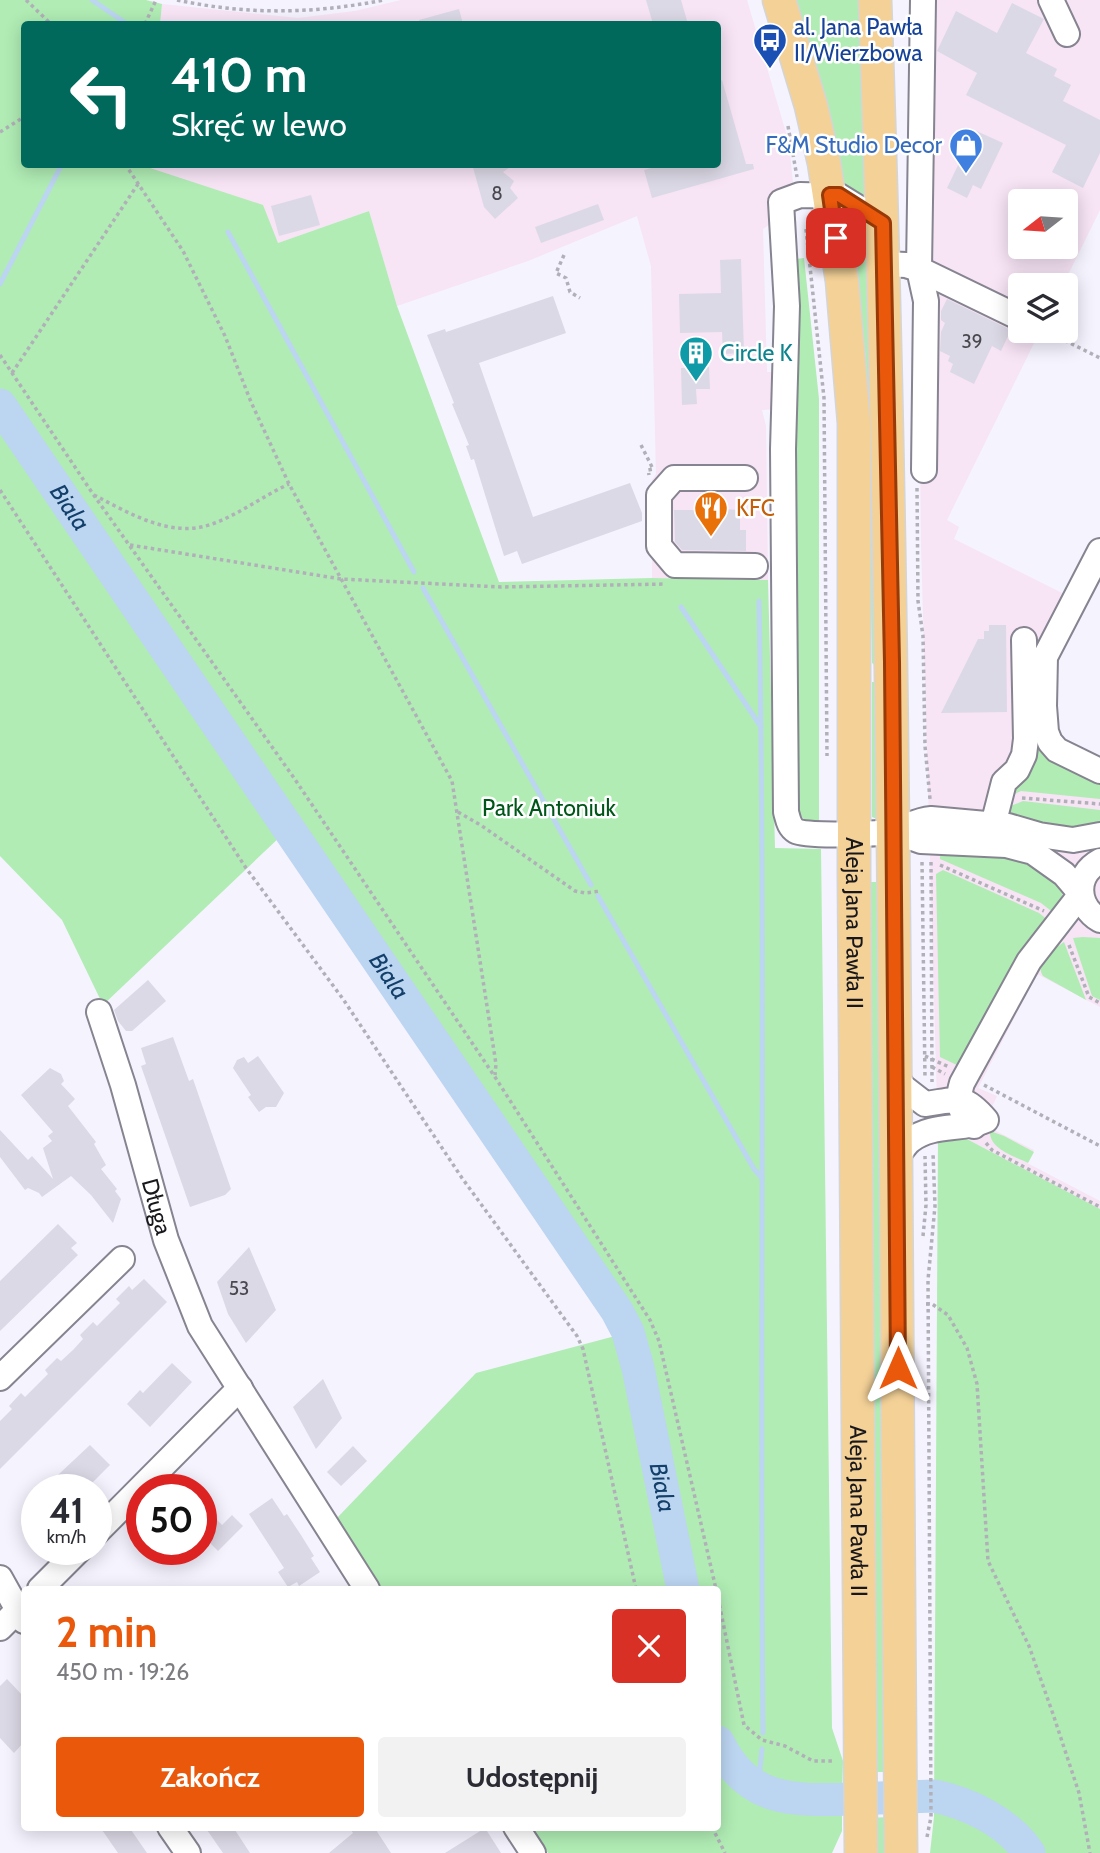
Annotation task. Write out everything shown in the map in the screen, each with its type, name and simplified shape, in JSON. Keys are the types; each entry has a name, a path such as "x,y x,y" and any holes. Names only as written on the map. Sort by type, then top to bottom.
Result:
{"main road":[{"name":"Aleja Jana Pawła II","path":"779,0 811,106 804,197 849,350 854,423 849,1765 860,1817 861,1853"},
{"name":"Aleja Jana Pawła II","path":"875,0 883,223 892,662 897,1157 916,1817 901,1853"},
{"path":"854,662 864,671 877,674 892,662"}],"street":[{"path":"920,474 926,301 919,269 923,0"},
{"path":"1051,0 1066,34"},
{"path":"883,223 839,195 804,197 785,233 787,306 783,449 786,812 792,828 804,834 894,831 921,841 1006,845 1033,852 1064,874 1081,894 1089,913 1100,922"},
{"path":"884,264 906,265 919,269 1008,312"},
{"path":"745,478 674,478 659,495 659,547 675,565 755,566"},
{"path":"1100,551 1045,657 1044,706 1046,732 1050,743 1057,750 1100,771"},
{"path":"993,825 1004,782 1017,770 1024,755 1024,640"},
{"path":"931,841 993,825 1073,841 1100,835"},
{"path":"980,1123 961,1112 962,1085 1029,961 1061,928 1081,894 1083,878 1097,863 1064,855 1048,845 1039,835"},
{"path":"1061,928 1100,922"},
{"name":"Długa","path":"99,1012 166,1240 200,1326 365,1586"},
{"path":"896,1076 910,1093 925,1104 932,1103 962,1085"},
{"path":"897,1157 909,1140 932,1130 980,1123"},
{"path":"0,1378 122,1259"},
{"path":"112,1516 240,1388"},
{"path":"43,1586 64,1565"},
{"path":"0,1578 17,1616"},
{"path":"173,1831 188,1853"},
{"path":"519,1831 533,1853"}],"path":[{"path":"26,0 48,21"},
{"path":"146,21 156,0"},
{"path":"177,0 200,6 251,11 302,12 384,0"},
{"path":"786,114 804,197 824,398 827,761"},
{"path":"0,132 21,119"},
{"path":"128,168 189,263 225,336 251,402 289,484 446,766 458,812 496,1064 495,1077"},
{"path":"12,373 138,184"},
{"path":"564,255 556,274 566,278 570,292 580,298"},
{"path":"1070,343 1100,358"},
{"path":"0,355 93,494 294,778 495,1077 655,1330 694,1486 715,1586"},
{"path":"641,445 653,469"},
{"path":"920,474 918,601 923,636 925,746 931,841 932,1103"},
{"path":"93,494 153,524 190,528 211,525 289,484"},
{"path":"0,490 246,867 343,999 462,1178 577,1336 583,1349 635,1586"},
{"path":"129,545 341,579 501,587 678,584"},
{"path":"458,812 575,891 601,891"},
{"path":"922,865 931,841"},
{"path":"931,841 1039,907 1061,928 1089,997 1100,1003"},
{"path":"925,1056 932,1058 962,1085"},
{"path":"932,1067 962,1085 1100,1146"},
{"path":"980,1123 985,1143 992,1150 1100,1207"},
{"path":"916,1817 928,1304 935,1206 932,1130"},
{"path":"919,1304 932,1304 948,1315 967,1348 977,1384 988,1561 1029,1646 1053,1714 1079,1793 1090,1853"},
{"path":"721,1613 744,1725 762,1740 785,1746 813,1761 849,1765"},
{"path":"714,1831 725,1853"}],"shaded area":[{"path":"401,0 747,0 789,143 794,194 788,211 763,229 767,372 775,372 778,409 762,410 766,426 768,580 652,578 652,480 656,474 651,266 637,216 528,261 397,306 369,211 278,243 149,168 721,168 721,21 160,21 162,4 298,18 355,11"},
{"path":"916,0 1100,0 1100,210 1078,255 1078,189 1008,189 1008,259 1076,259 1069,273 1008,273 1008,343 1034,343 947,520 959,527 954,539 1064,594 1031,744 1100,777 1100,1007 1037,974 978,1088 997,1096 991,1109 996,1131 1034,1150 1027,1163 1100,1201 1100,1209 963,1137 938,1136 921,544"}],"green space":[{"name":"Park Antoniuk","path":"0,0 146,0 162,4 160,21 21,21 21,168 150,168 263,205 278,243 369,211 397,306 499,582 652,578 768,580 775,848 821,849 832,1728 843,1761 842,1797 794,1800 765,1793 743,1778 721,1746 721,1586 684,1586 642,1367 635,1339 621,1309 0,404"},
{"path":"795,0 861,0 867,206 845,192 834,136"},
{"path":"850,220 869,249 876,666 872,663 866,360"},
{"path":"804,258 819,399 819,825 804,819 797,806 792,500 796,259"},
{"path":"0,421 283,834 103,1005 62,920 0,856"},
{"path":"872,682 881,682 877,819 872,817"},
{"path":"1035,741 1054,761 1100,783 1100,799 1021,791 1008,797"},
{"path":"1023,801 1100,810 1100,827 1065,829 1006,815 1006,808"},
{"path":"940,850 1009,852 1061,882 1063,893 1055,914 1041,903 940,859"},
{"path":"943,870 1039,913 1049,921 1025,945 961,1067 940,1057 936,874"},
{"path":"865,882 884,882 888,1772 872,1772"},
{"path":"1073,938 1100,938 1100,1000 1092,996"},
{"path":"1064,942 1086,1000 1043,976 1041,971 1046,956"},
{"path":"990,1131 1034,1152 1028,1163 998,1147"},
{"path":"938,1136 963,1137 1100,1209 1100,1853 930,1853 934,1817"},
{"path":"619,1335 671,1586 380,1586 337,1518 476,1373"},
{"path":"721,1759 743,1787 770,1803 802,1808 842,1808 842,1831 832,1853 548,1853 534,1831 721,1831"},
{"path":"887,1817 887,1853 871,1853 871,1818"}],"building":[{"path":"646,0 681,0 687,21 652,21"},
{"path":"1012,3 1044,19 1026,53 1057,69 1054,76 1071,85 1063,101 1100,120 1100,153 1083,188 1052,172 1066,145 966,95 977,73 937,51 956,11 997,33"},
{"path":"459,9 462,21 419,21"},
{"path":"721,80 746,164 753,164 754,169 652,198 644,170 721,168"},
{"path":"972,129 1003,143 981,189 973,185 967,198 947,188"},
{"path":"473,168 509,168 503,172 514,181 510,188 518,198 495,219 484,207"},
{"path":"311,195 320,225 279,236 271,206"},
{"path":"598,204 604,220 541,243 535,227"},
{"name":"Circle K","path":"741,259 744,353 723,354 722,332 680,333 679,294 721,293 720,260"},
{"path":"553,296 566,333 479,363 533,517 630,483 642,513 642,521 522,564 517,551 504,556 474,459 471,460 466,446 469,445 427,335 445,329 446,332"},
{"path":"947,299 1008,329 1008,336 1001,351 992,346 974,384 950,372 953,364 948,361 950,356 940,351 941,332 945,323 941,320 941,311"},
{"name":"Circle K","path":"709,367 710,389 696,389 697,404 682,405 681,368"},
{"name":"KFC","path":"674,510 740,510 740,530 746,530 746,551 682,550 675,542"},
{"path":"989,625 1006,625 1007,712 941,713 978,639 984,639 984,631 989,631"},
{"path":"148,980 166,1001 132,1031 126,1031 114,1010"},
{"path":"173,1037 189,1081 193,1079 231,1189 225,1195 190,1207 141,1066 146,1064 141,1048"},
{"path":"258,1056 284,1093 276,1107 266,1107 259,1112 233,1068 237,1060 244,1057 248,1063"},
{"path":"50,1068 61,1074 64,1081 61,1084 75,1099 68,1106 96,1142 94,1144 106,1165 101,1169 117,1189 115,1191 121,1199 113,1223 91,1195 71,1176 42,1197 28,1188 25,1190 0,1157 0,1130 28,1160 32,1156 53,1179 43,1148 52,1141 48,1136 53,1132 21,1095"},
{"path":"58,1224 77,1243 71,1248 78,1255 0,1331 0,1281"},
{"path":"249,1247 276,1310 246,1343 228,1314 217,1282"},
{"path":"144,1279 167,1302 0,1469 0,1421 12,1409 9,1406 21,1393 25,1397 48,1374 45,1370 57,1358 61,1361 73,1350 83,1339 80,1335 93,1322 97,1326 120,1303 116,1299 129,1286 132,1290"},
{"path":"172,1363 192,1382 150,1427 127,1404 140,1390 143,1393"},
{"path":"323,1379 342,1418 316,1449 293,1407"},
{"path":"90,1445 110,1465 101,1474 59,1474"},
{"path":"353,1446 367,1461 341,1486 327,1472"},
{"path":"272,1498 301,1535 320,1572 299,1586 297,1582 287,1586 278,1572 284,1568 249,1514"},
{"path":"232,1515 243,1526 218,1551 217,1520 222,1525"},
{"path":"7,1679 21,1694 21,1745 14,1753 0,1738 0,1686"},
{"path":"103,1831 132,1831 147,1853 118,1853"},
{"path":"208,1831 236,1831 250,1853 223,1853"},
{"path":"352,1831 377,1831 391,1853 329,1853 353,1833"},
{"path":"480,1831 487,1831 501,1853 445,1853"}],"waterway":[{"path":"92,0 123,21"},
{"path":"0,284 60,168"},
{"path":"228,232 414,572"},
{"name":"Biala","path":"0,405 617,1311 628,1332 638,1368 682,1586"},
{"path":"423,588 591,885"},
{"path":"759,601 763,1733"},
{"path":"681,607 761,727"},
{"path":"598,896 754,1169 762,1178"},
{"name":"Biala","path":"721,1747 743,1776 757,1787 773,1794 810,1799 934,1796 961,1803 987,1815 1010,1832 1029,1853"},
{"path":"758,1788 762,1749"}],"place":[{"name":"al. Jana Pawła II/Wierzbowa","path":"770,70"},
{"name":"F&M Studio Decor","path":"966,175"},
{"name":"Circle K","path":"696,383"},
{"name":"KFC","path":"711,538"}],"route":[{"path":"836,238 830,195 839,195 883,223 892,662 898,1368"}]}
